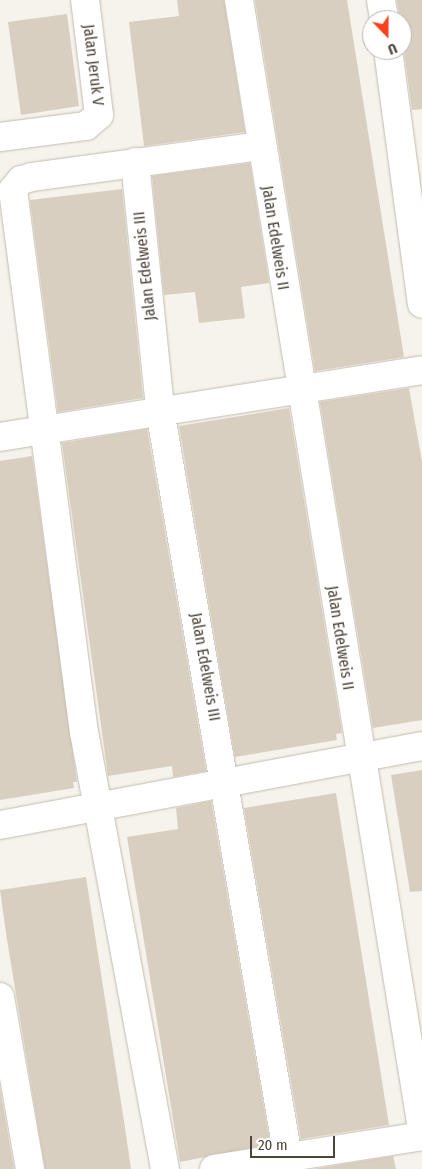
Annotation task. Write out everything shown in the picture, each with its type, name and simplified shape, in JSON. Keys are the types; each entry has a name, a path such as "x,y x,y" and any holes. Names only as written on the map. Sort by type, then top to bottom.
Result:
{"street":[{"name":"Jalan Jeruk V","path":"0,137 86,126 99,115 84,0"},
{"name":"Jalan Edelweis II","path":"239,0 300,391 422,1129"},
{"path":"389,60 422,304"},
{"path":"165,1169 84,732 13,190 21,180 135,162 261,146"},
{"name":"Jalan Edelweis III","path":"135,162 160,410 289,1163"},
{"path":"0,437 160,410 300,391 422,370"},
{"path":"0,825 422,746"},
{"path":"0,997 30,1169"},
{"path":"214,1169 289,1163 422,1136"}],"building":[{"path":"177,0 224,0 245,132 144,146 129,22 179,16"},
{"path":"255,0 347,0 404,357 315,371"},
{"path":"397,0 422,0 422,109 412,110 405,60 412,60 412,10 398,10"},
{"path":"67,14 79,106 21,115 8,22"},
{"path":"250,163 269,283 241,287 245,318 199,323 195,292 164,295 152,176"},
{"path":"122,189 143,398 58,412 30,200"},
{"path":"409,388 422,462 422,720 373,728 320,402"},
{"path":"289,408 342,733 336,734 337,740 235,757 179,426"},
{"path":"147,429 206,771 173,777 172,766 108,776 62,443"},
{"path":"32,456 77,782 73,782 74,788 0,800 0,461"},
{"path":"422,770 422,891 410,892 391,775"},
{"path":"336,793 389,1125 301,1139 244,808"},
{"path":"211,801 270,1144 180,1162 127,837 178,829 176,808"},
{"path":"86,877 131,1169 45,1169 7,940 0,890"},
{"path":"0,1088 14,1169 0,1169"},
{"path":"393,1156 396,1169 314,1169"}]}
